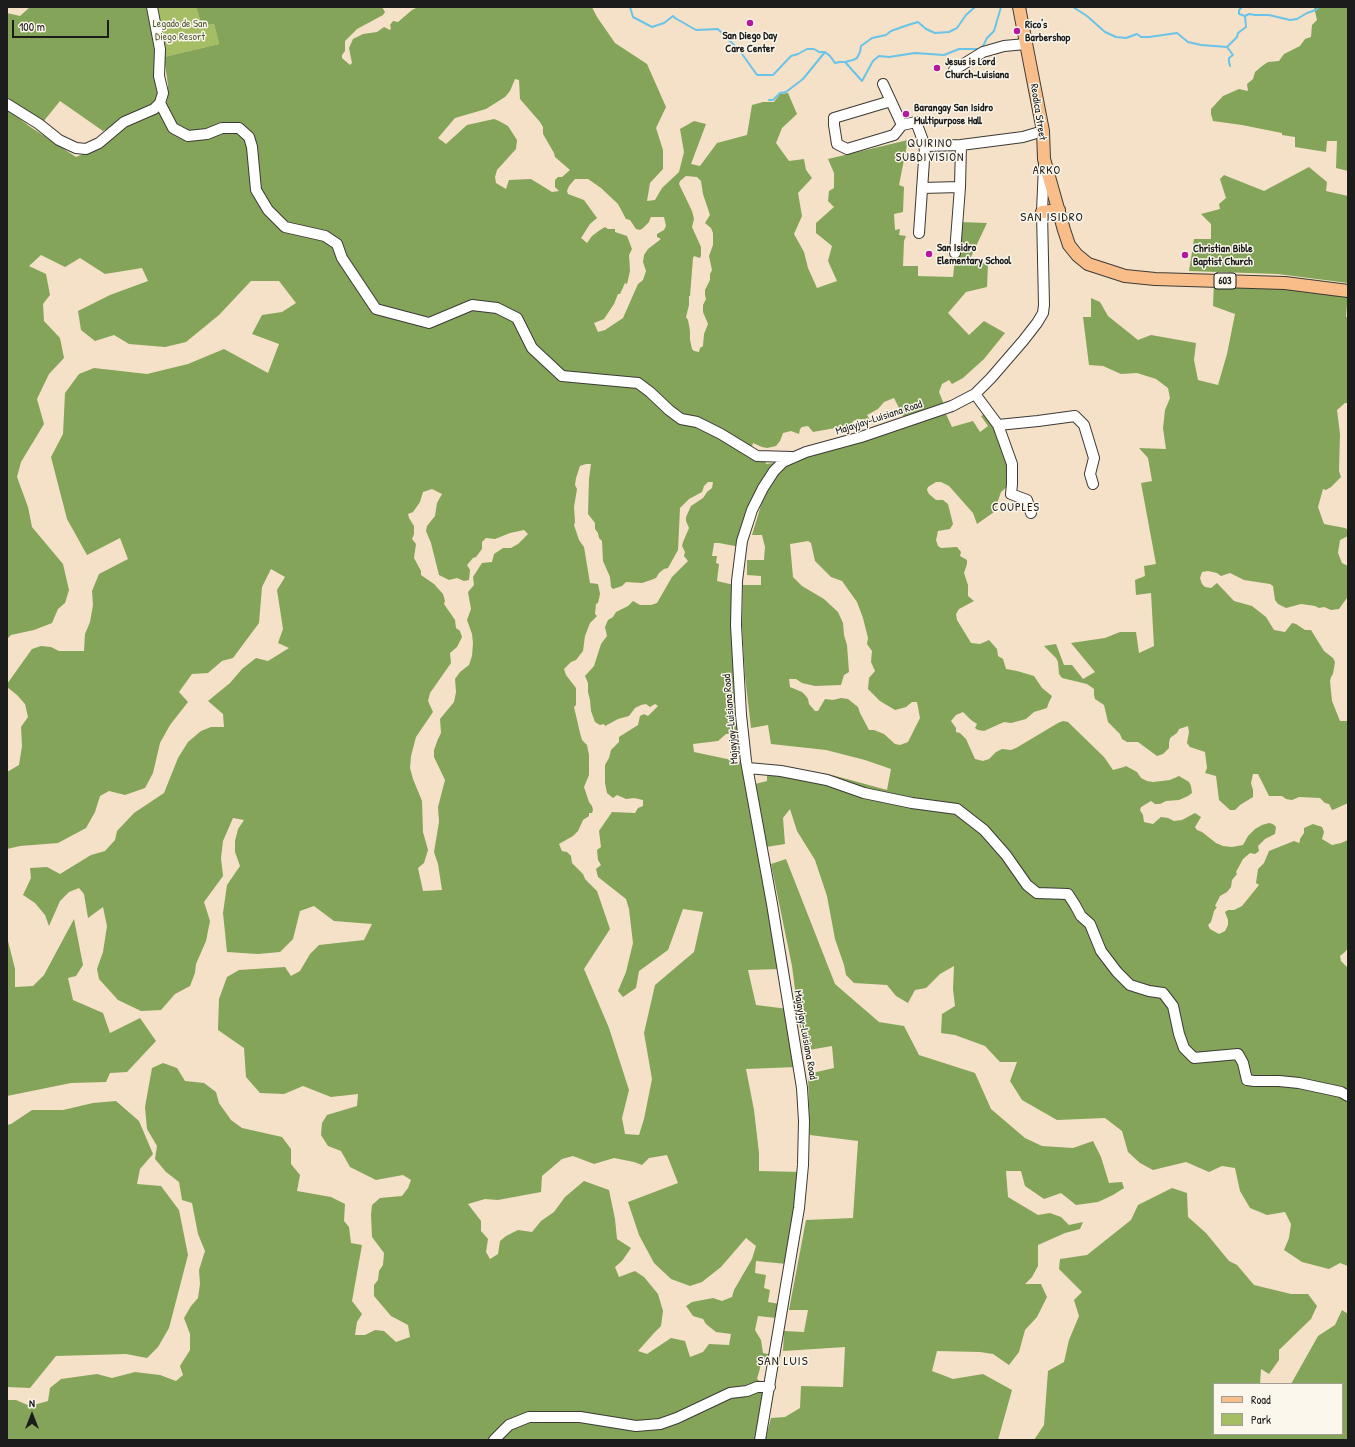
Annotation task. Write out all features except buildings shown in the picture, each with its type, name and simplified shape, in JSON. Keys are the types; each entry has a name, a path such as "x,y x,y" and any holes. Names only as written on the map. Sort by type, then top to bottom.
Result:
{"main road":[{"name":"Reodica Street","path":"1019,7 1043,131 1044,160 1069,245 1077,255 1088,264 1102,270 1125,276 1155,279 1285,283 1348,291"},
{"path":"1042,212 1059,210"}],"street":[{"path":"7,104 39,124 59,140 76,148 86,149 99,143 124,122 154,109 160,103 163,93 159,76 160,49 152,7"},
{"path":"954,70 983,52 1004,46 1026,44"},
{"path":"883,84 902,125"},
{"path":"891,101 834,118 837,144 847,149 894,135 902,125 916,122 925,146 919,233"},
{"path":"160,103 173,128 188,136 207,134 222,128 239,128 249,137 252,147 256,190 268,210 285,227 325,236 337,244 342,258 376,309 429,323 472,305 497,308 517,318 532,348 562,376 638,383 669,410 682,419 697,422 721,434 758,456 794,457"},
{"path":"925,146 961,145 1023,137 1043,131"},
{"path":"955,253 960,187 961,145"},
{"name":"Majayjay-Luisiana Road","path":"760,1440 799,1208 803,1165 804,1121 802,1088 748,768 741,715 736,625 737,581 742,541 752,510 763,488 774,471 783,462 806,452 861,437 914,420 952,406 975,394 991,378 1037,323 1043,313 1044,297 1042,212 1044,160"},
{"path":"922,188 960,187"},
{"path":"975,394 998,425 1012,464 1011,494 1027,500 1031,513"},
{"path":"998,425 1075,416 1084,425 1094,458 1090,474 1094,484"},
{"path":"748,768 781,771 827,780 864,793 912,803 957,809 984,830 1006,855 1027,885 1037,894 1068,894 1076,905 1081,916 1090,924 1101,951 1117,972 1130,985 1149,991 1163,993 1173,1006 1179,1034 1184,1048 1194,1058 1238,1054 1243,1063 1247,1080 1299,1083 1341,1092 1348,1096"},
{"path":"494,1440 509,1425 529,1417 580,1418 636,1426 660,1424 677,1418 730,1393 747,1391 757,1387 770,1387"}],"green space":[{"path":"30,7 148,7 158,50 157,102 103,131 60,101 43,122 7,97 7,13 20,16"},
{"name":"Legado de San Diego Resort","path":"154,7 196,7 202,26 214,24 219,44 164,57"},
{"path":"196,7 382,7 385,12 383,15 357,29 345,41 345,51 342,58 350,65 352,63 349,48 353,39 363,34 377,32 384,27 390,30 390,25 393,21 398,22 418,7 592,7 615,43 647,64 666,107 656,128 663,150 663,169 650,183 647,201 655,200 662,188 679,172 684,152 680,129 694,121 706,124 691,164 700,166 717,143 747,135 752,105 763,102 774,102 780,94 788,93 797,114 782,128 776,143 789,161 804,159 806,170 812,178 798,193 802,216 794,234 804,252 808,268 817,288 837,281 828,261 832,246 816,233 816,223 834,207 828,201 829,191 834,188 834,173 828,159 908,140 899,185 904,187 903,212 894,214 895,230 900,229 899,235 906,236 904,241 903,266 918,266 918,276 953,277 959,222 987,223 970,259 988,264 987,287 966,292 948,313 969,335 984,321 1005,333 984,359 963,378 952,384 949,380 942,384 939,392 945,407 905,420 894,398 884,402 878,409 867,415 870,420 867,422 866,420 859,419 853,421 852,425 813,432 808,426 802,427 799,434 791,431 783,433 776,446 767,448 753,443 750,454 765,459 766,464 780,462 772,472 740,547 714,543 712,556 717,556 716,563 719,564 717,581 734,585 731,605 731,626 741,733 726,734 718,741 693,744 694,752 746,763 780,969 748,970 756,1005 788,1009 796,1067 746,1069 754,1110 759,1153 759,1171 801,1172 787,1264 756,1261 755,1273 766,1275 764,1288 770,1290 768,1302 780,1304 777,1318 758,1316 755,1330 761,1340 763,1353 773,1355 772,1363 762,1361 757,1379 765,1385 757,1440 7,1440 7,1400 16,1400 30,1406 48,1401 50,1388 61,1379 97,1374 112,1378 135,1372 160,1375 176,1381 183,1375 180,1366 190,1350 190,1334 184,1318 198,1298 200,1284 199,1270 205,1251 198,1234 192,1203 182,1200 179,1182 166,1172 155,1159 157,1146 147,1129 145,1107 152,1068 163,1063 177,1068 185,1081 204,1083 216,1092 219,1103 231,1120 242,1128 282,1137 291,1149 291,1164 300,1175 297,1191 331,1197 345,1204 344,1221 349,1227 351,1243 362,1245 352,1301 362,1314 357,1322 355,1335 365,1335 375,1330 384,1331 396,1342 410,1337 408,1325 391,1316 374,1296 374,1285 378,1280 379,1271 383,1265 384,1253 372,1237 371,1215 372,1205 380,1198 402,1196 408,1188 411,1180 403,1175 376,1180 350,1167 341,1151 328,1146 321,1135 322,1123 327,1115 357,1106 358,1094 331,1097 303,1086 284,1094 260,1093 246,1077 244,1048 218,1030 219,999 227,977 239,970 285,967 291,976 300,971 310,954 319,945 364,940 372,924 334,921 314,906 300,911 293,939 280,952 258,954 227,952 223,913 227,885 240,866 235,852 235,841 238,829 244,820 233,818 223,841 221,858 223,876 204,902 210,921 206,941 196,964 195,973 190,986 175,994 161,1010 141,1011 118,1000 99,979 97,969 103,952 107,926 103,907 88,918 84,894 79,888 69,892 60,901 49,926 45,915 35,903 23,895 31,878 30,868 47,867 60,874 91,855 105,851 115,840 117,831 134,813 164,793 178,758 188,742 201,731 211,727 224,727 223,714 208,701 230,683 242,669 256,658 268,661 289,648 278,643 283,629 277,590 285,577 271,569 262,587 259,623 233,658 222,661 208,673 192,674 179,692 188,702 170,725 160,743 153,773 145,788 125,795 109,791 100,796 95,812 86,828 58,843 20,846 7,849 7,772 19,765 22,746 21,727 28,717 25,704 7,687 7,684 32,649 41,646 51,647 59,651 84,651 85,634 90,622 93,605 92,591 99,574 128,559 120,538 87,555 67,519 51,457 63,434 65,393 79,374 94,368 147,374 188,364 224,349 268,373 279,344 252,334 262,315 282,312 296,303 279,281 251,281 219,315 186,342 165,347 129,344 114,335 95,341 81,330 78,311 110,295 148,281 142,268 105,274 80,258 65,267 41,255 29,266 46,274 50,295 43,304 44,321 60,338 64,358 49,374 37,399 44,424 21,462 17,477 28,507 32,527 63,564 69,590 65,603 58,609 52,623 34,630 11,635 7,639 7,109 29,126 76,157 88,152 124,127 160,110 167,102 168,85 164,57 219,44 214,24 202,26","holes":["515,79 519,80 520,99 540,122 543,127 543,134 555,157 570,170 562,177 558,177 555,180 555,187 559,191 552,192 531,179 509,180 506,189 496,183 495,177 497,170 516,149 517,140 508,126 499,121 494,119 467,125 446,144 438,138 455,118 486,109 505,97 510,91","686,176 697,177 701,181 703,194 710,215 705,223 711,228 713,233 713,245 709,256 712,270 710,280 705,290 706,299 703,305 703,312 708,324 704,334 703,346 700,348 699,352 692,349 688,320 686,317 689,305 693,258 694,256 700,258 701,247 692,227 694,219 692,211 679,184 680,181","575,179 588,179 601,188 618,204 626,219 630,220 636,229 640,230 643,228 649,222 651,217 664,217 666,226 664,230 657,234 657,237 661,239 648,249 644,255 643,262 646,271 643,280 638,284 623,318 605,330 598,332 594,323 604,319 614,304 618,294 620,294 625,283 627,284 630,271 629,255 632,249 627,236 615,232 615,229 608,229 605,227 592,236 587,243 581,238 590,224 597,218 584,200 568,194 567,191","591,464 588,514 595,523 595,529 602,541 603,561 610,577 611,587 613,589 622,586 626,582 642,583 651,580 656,578 664,569 668,568 678,550 680,508 689,499 702,492 704,486 708,482 713,482 712,488 703,498 691,506 686,517 689,528 682,546 685,552 684,556 688,561 672,577 657,603 651,605 640,605 633,601 628,606 616,612 613,617 608,620 605,627 607,636 601,644 594,666 585,676 588,683 591,711 595,722 600,725 604,724 605,726 618,719 629,716 635,708 641,705 646,704 650,707 655,704 658,706 648,716 644,714 640,716 638,725 619,737 619,742 611,750 605,765 605,783 607,793 613,798 617,795 626,799 634,798 643,800 643,806 638,808 635,813 612,812 599,831 601,847 597,850 598,860 601,865 596,869 598,877 626,899 629,909 633,943 626,972 618,991 623,997 636,988 639,971 668,950 683,909 703,912 694,952 655,985 644,1033 652,1079 644,1119 639,1135 625,1134 622,1118 629,1090 609,1028 584,969 610,929 597,891 572,863 571,856 567,852 562,851 559,844 573,836 578,831 583,820 589,816 589,813 592,813 593,810 584,787 589,775 589,755 587,745 582,740 574,707 576,705 576,688 566,675 564,669 571,662 576,660 583,651 585,636 590,623 597,616 595,614 596,604 598,603 600,594 598,584 590,583 584,547 579,540 574,525 574,507 577,489 575,485 580,466","432,489 442,494 437,503 435,516 427,526 426,531 431,543 439,575 449,580 457,578 464,581 469,580 470,570 467,565 482,549 482,542 486,538 495,539 510,533 524,530 528,534 518,544 511,548 503,548 494,554 492,562 482,563 473,577 474,585 468,592 471,609 467,620 472,634 472,656 469,665 460,672 455,679 456,692 454,702 440,719 441,733 434,750 434,757 445,780 438,807 439,822 434,852 438,864 442,890 423,891 418,868 424,863 428,850 423,832 422,801 410,768 411,756 416,737 433,712 428,701 430,693 451,663 450,653 457,647 462,637 460,631 456,628 455,620 444,604 445,601 443,594 434,584 421,575 421,571 414,558 416,544 412,539 414,534 414,526 408,514 413,512 420,502 423,492","667,1155 678,1183 628,1202 639,1235 654,1263 671,1279 690,1286 702,1282 721,1267 746,1238 756,1246 752,1259 734,1290 732,1297 722,1301 713,1298 692,1302 686,1306 693,1316 703,1319 706,1324 716,1332 731,1334 729,1345 709,1344 703,1352 690,1357 685,1341 671,1338 647,1354 638,1351 661,1326 663,1311 658,1294 644,1277 635,1271 619,1277 615,1267 622,1261 631,1248 617,1239 615,1219 609,1190 584,1181 565,1197 554,1212 541,1221 532,1232 518,1230 506,1236 500,1241 498,1254 490,1259 486,1252 488,1239 481,1231 481,1221 468,1204 485,1199 498,1200 541,1192 542,1176 562,1159 573,1156 594,1164 614,1158 642,1165 649,1158"]},
{"path":"1314,7 1348,7 1348,171 1336,168 1337,141 1327,141 1326,152 1295,147 1295,137 1242,125 1213,121 1211,114 1211,109 1223,96 1239,89 1248,91 1247,84 1253,79 1255,72 1262,66 1268,62 1279,61 1284,54 1300,46 1305,39 1311,37 1312,25 1317,20"},
{"path":"1309,167 1327,182 1326,191 1348,196 1348,283 1278,274 1189,271 1194,239 1211,239 1211,224 1201,214 1220,209 1219,204 1226,198 1220,179 1224,175 1264,191"},
{"path":"1214,280 1348,292 1346,317 1348,317 1348,403 1345,403 1337,410 1340,434 1339,471 1341,477 1331,487 1326,490 1323,489 1318,507 1324,524 1345,528 1348,530 1348,536 1340,540 1338,553 1342,563 1348,566 1347,598 1339,609 1331,610 1324,607 1319,608 1301,604 1286,608 1278,604 1275,600 1273,586 1270,584 1244,580 1230,573 1221,576 1217,573 1208,571 1202,572 1200,578 1205,587 1211,588 1217,583 1234,601 1252,606 1266,617 1274,630 1285,632 1292,623 1305,630 1311,630 1324,651 1333,658 1335,662 1330,681 1332,701 1340,721 1348,721 1348,803 1332,810 1329,804 1325,803 1320,798 1299,797 1292,800 1286,799 1282,796 1269,796 1258,774 1253,774 1251,783 1253,797 1235,810 1230,810 1219,800 1216,776 1205,773 1207,768 1205,752 1190,747 1187,743 1189,732 1188,726 1179,729 1177,733 1170,738 1169,748 1163,754 1157,756 1138,742 1127,742 1122,739 1120,734 1108,722 1104,705 1095,699 1094,689 1087,684 1062,678 1059,674 1058,662 1056,658 1044,646 1056,644 1064,665 1072,665 1083,679 1095,672 1071,643 1105,638 1120,632 1136,632 1139,653 1154,646 1151,593 1136,595 1135,580 1145,576 1144,566 1156,564 1141,483 1152,481 1148,458 1139,448 1166,449 1163,428 1165,410 1170,398 1168,388 1156,379 1137,373 1121,374 1103,366 1089,365 1083,317 1091,317 1091,298 1100,302 1108,316 1138,340 1151,335 1196,343 1194,360 1198,380 1218,385 1227,354 1235,314 1213,306"},
{"path":"945,412 952,427 973,421 980,432 988,426 981,416 987,413 1009,463 1009,485 1001,492 994,512 977,524 973,513 949,486 941,482 936,482 928,487 927,490 929,494 936,500 943,500 948,504 953,524 950,529 938,531 936,540 938,546 941,548 957,547 961,552 960,556 967,560 964,573 968,585 968,596 974,601 959,609 956,614 957,620 971,643 980,644 989,640 997,649 998,656 1003,659 1006,669 1034,676 1042,688 1052,696 1047,708 1034,712 1026,719 1011,723 1004,722 984,731 975,728 977,724 963,712 956,715 951,721 956,728 956,732 960,733 966,739 975,759 983,761 989,759 996,752 1002,749 1011,750 1016,748 1063,721 1068,722 1104,757 1113,770 1126,766 1137,772 1141,778 1147,781 1153,782 1170,780 1179,776 1189,782 1192,793 1188,796 1179,800 1166,801 1160,804 1155,804 1151,801 1141,807 1140,810 1143,815 1144,822 1153,824 1161,817 1174,821 1182,820 1195,813 1201,817 1195,827 1197,830 1216,843 1223,846 1232,847 1243,845 1248,836 1262,825 1269,823 1273,824 1276,827 1275,834 1265,839 1258,846 1259,851 1255,854 1250,853 1243,859 1236,872 1237,874 1232,880 1231,887 1227,892 1220,896 1215,906 1217,907 1214,911 1211,922 1208,925 1210,929 1219,934 1225,931 1228,925 1228,920 1225,912 1242,906 1259,885 1256,883 1258,869 1264,863 1269,851 1294,841 1299,843 1304,833 1304,828 1313,824 1322,827 1324,832 1322,839 1332,845 1348,840 1348,948 1340,956 1341,961 1348,968 1348,1266 1340,1263 1329,1269 1302,1262 1284,1250 1289,1238 1291,1224 1285,1212 1267,1215 1250,1208 1240,1191 1235,1168 1222,1166 1209,1172 1186,1162 1153,1170 1140,1163 1128,1152 1122,1131 1105,1118 1057,1120 1022,1100 1010,1081 1017,1062 1000,1062 985,1046 955,1035 941,1033 942,1014 955,1006 953,989 954,966 940,974 926,988 915,990 908,1003 896,996 887,985 854,983 846,975 835,939 827,896 815,860 797,831 790,809 783,818 785,844 766,847 755,784 767,781 767,765 832,775 887,790 891,769 865,760 826,750 771,744 768,725 751,728 745,676 742,626 743,585 761,585 761,576 747,575 747,560 764,560 765,547 762,535 752,535 762,502 774,479 783,467 799,457","holes":["808,541 811,543 815,561 831,577 842,581 857,602 868,638 867,644 872,651 871,662 875,671 869,678 868,689 880,701 895,710 906,707 912,702 917,702 920,718 908,742 900,745 895,744 884,734 874,730 869,730 858,707 848,699 825,699 818,711 815,711 802,692 790,687 789,679 796,679 802,683 815,686 841,685 844,675 849,672 847,645 843,623 838,612 824,599 802,586 793,577 790,544"]},
{"path":"786,859 835,984 879,1022 904,1026 919,1055 975,1073 991,1109 1025,1138 1042,1146 1073,1148 1093,1141 1101,1157 1109,1183 1122,1182 1124,1188 1113,1195 1098,1202 1076,1205 1061,1193 1044,1199 1025,1186 1021,1171 1006,1171 1008,1197 1038,1215 1050,1213 1061,1217 1069,1225 1083,1222 1080,1229 1065,1233 1038,1245 1038,1266 1032,1277 1025,1284 1041,1284 1047,1297 1037,1317 1025,1330 1019,1352 1009,1365 993,1354 980,1352 937,1351 932,1371 953,1379 983,1374 1012,1390 998,1440 765,1440 771,1418 785,1417 800,1408 801,1386 843,1387 845,1347 783,1351 784,1331 804,1332 808,1310 789,1310 806,1220 853,1218 858,1141 810,1135 808,1074 834,1068 832,1046 803,1051 792,966 771,864"},
{"path":"74,919 83,965 76,976 68,978 73,1000 103,1013 110,1033 140,1018 156,1041 127,1072 110,1073 106,1082 71,1083 7,1096 7,937 15,969 15,987 33,986 44,975"},
{"path":"116,1101 139,1121 153,1154 140,1169 137,1184 161,1186 179,1210 188,1255 169,1328 158,1347 147,1358 126,1354 56,1356 30,1388 7,1387 7,1125 11,1124 32,1110 63,1110 93,1103"},
{"path":"1172,1188 1187,1193 1188,1217 1206,1233 1229,1261 1237,1265 1254,1285 1291,1294 1308,1294 1317,1306 1311,1319 1279,1350 1279,1360 1269,1374 1261,1369 1260,1383 1213,1383 1213,1435 1343,1435 1343,1383 1292,1383 1318,1336 1335,1325 1342,1310 1348,1314 1348,1440 1034,1440 1044,1425 1048,1371 1064,1362 1069,1340 1079,1316 1074,1300 1082,1292 1059,1269 1060,1259 1087,1255 1131,1220 1138,1205"}],"waterway":[{"path":"630,7 633,17 652,27 664,23 673,16 696,30 718,29 740,51 757,75 773,75 791,56 807,49 825,52"},
{"path":"845,62 857,58 861,46 872,38 886,35 891,31 918,22 926,29 935,33 949,32 957,28 966,15 975,7"},
{"path":"769,100 773,100 780,93 786,92 803,79 825,52 835,63 845,62 862,81 873,61 879,56 889,57 915,53 944,55 959,49 979,49 994,31 1001,7"},
{"path":"1073,7 1087,16 1105,32 1116,37 1126,38 1137,34 1141,37 1149,37 1177,33 1188,42 1201,45 1227,47 1233,55 1229,58 1230,66"},
{"path":"1242,7 1239,10 1239,14 1245,16 1249,14 1269,15 1290,20 1297,19 1319,7"},
{"path":"1227,47 1237,37 1238,33 1246,27 1245,16"}],"place":[{"name":"San Diego Day Care Center","path":"750,23"},
{"name":"Rico's Barbershop","path":"1017,31"},
{"name":"Jesus is Lord Church-Luisiana","path":"937,68"},
{"name":"Barangay San Isidro Multipurpose Hall","path":"906,114"},
{"name":"San Isidro Elementary School","path":"929,254"},
{"name":"Christian Bible Baptist Church","path":"1185,255"}],"district":[{"name":"QUIRINO SUBDIVISION","path":"930,151"},
{"name":"ARKO","path":"1047,171"},
{"name":"SAN ISIDRO","path":"1052,218"},
{"name":"COUPLES","path":"1016,508"},
{"name":"SAN LUIS","path":"783,1362"}]}
